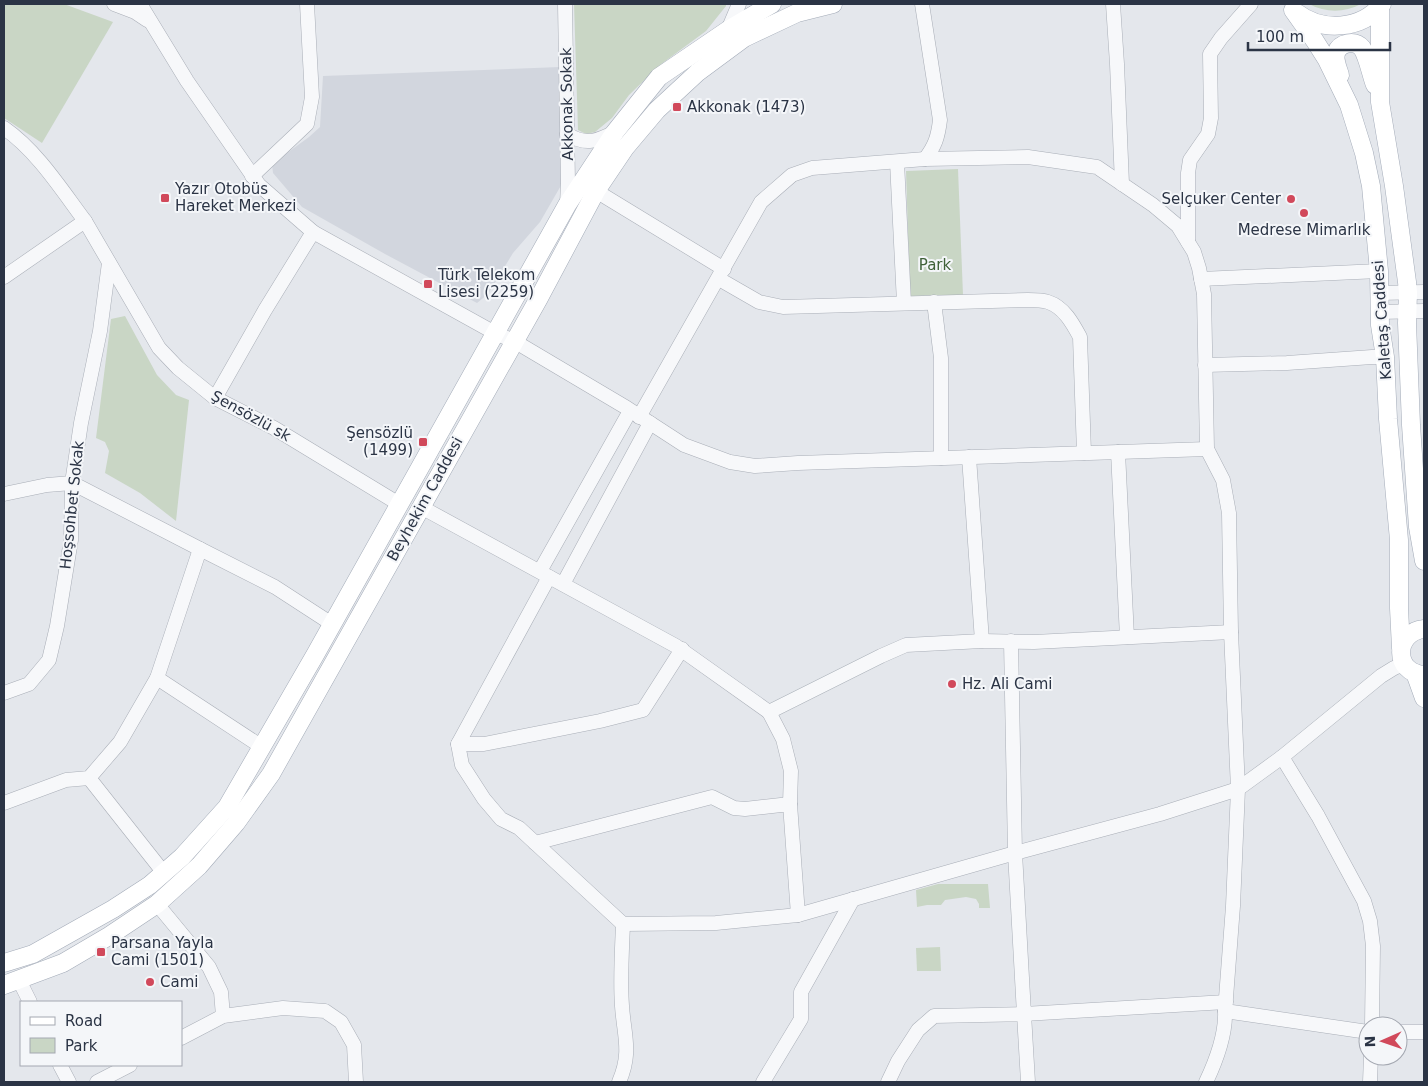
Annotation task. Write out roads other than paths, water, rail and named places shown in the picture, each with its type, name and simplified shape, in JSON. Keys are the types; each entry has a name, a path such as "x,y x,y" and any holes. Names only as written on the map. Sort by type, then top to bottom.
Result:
{"main road":[{"name":"Beyhekim Caddesi","path":"4,963 33,954 150,885 182,857 227,807 567,205 615,132 659,77 728,30 773,4"},
{"name":"Beyhekim Caddesi","path":"11,982 63,963 109,936 157,904 205,859 236,824 270,774 514,342 596,192 625,148 658,110 698,72 744,38 797,13 833,4"},
{"path":"1290,7 1302,17 1312,22 1334,26 1357,22 1381,5"},
{"name":"Kaletaş Caddesi","path":"1381,5 1380,102 1394,186 1416,292 1411,425 1418,528 1424,561"},
{"name":"Kaletaş Caddesi","path":"1290,7 1327,60 1348,105 1364,153 1371,186 1379,270 1380,325 1385,357 1388,419 1399,540 1399,608 1411,665 1424,698"},
{"path":"1348,105 1336,52 1345,44 1352,43 1362,49 1380,102"},
{"path":"1411,665 1404,641 1408,635 1424,629"}],"street":[{"path":"114,4 135,12 152,23"},
{"path":"140,4 187,81 252,176 259,185 313,232 514,342 684,445 730,462 755,466 807,462 1207,449"},
{"path":"252,176 307,124 312,97 307,4"},
{"name":"Akkonak Sokak","path":"564,4 567,205"},
{"path":"728,30 739,4"},
{"path":"773,4 781,20"},
{"path":"922,4 940,120 939,132 934,146 925,159"},
{"path":"1113,4 1122,184"},
{"path":"1188,243 1188,173 1190,160 1208,134 1211,118 1210,54 1221,38 1251,4"},
{"name":"Şensözlü sk","path":"4,128 24,144 45,168 85,221 159,348 178,368 215,398 274,428 399,504"},
{"path":"567,134 587,142 598,141 615,132"},
{"path":"1206,1082 1213,1068 1226,1021 1238,789 1231,632 1229,513 1223,480 1207,449 1204,294 1194,252 1178,226 1153,205 1097,167 1028,157 925,159 812,168 792,175 761,202 640,417 545,574 458,744 462,765 484,799 502,819 519,828 623,924 716,923 798,915 1160,814 1238,789 1282,757 1381,676 1394,668 1411,665"},
{"path":"897,162 904,303"},
{"path":"596,192 722,274 760,302 784,307 1028,300 1048,302 1058,307 1071,322 1080,337 1084,454"},
{"path":"4,277 85,221"},
{"path":"215,398 265,310 313,232"},
{"name":"Hoşsohbet Sokak","path":"4,693 29,684 49,660 57,626 71,540 72,483 100,331 109,263"},
{"path":"1201,279 1379,270"},
{"path":"1379,292 1416,292"},
{"path":"934,302 941,358 941,458"},
{"path":"1380,312 1416,311"},
{"path":"1205,364 1287,363 1385,357"},
{"path":"563,584 640,417"},
{"path":"1118,452 1127,637"},
{"path":"970,458 982,641"},
{"path":"4,494 47,485 72,483 275,587 332,624"},
{"path":"421,507 682,649 769,712 783,739 790,771 790,804 798,915"},
{"path":"4,803 66,780 89,778 120,742 157,678 200,549"},
{"path":"769,712 906,645 1231,632"},
{"path":"1011,642 1015,853 1028,1082"},
{"path":"458,744 484,744 600,721 643,710 682,649"},
{"path":"157,678 262,747"},
{"path":"1282,757 1318,816 1364,901 1370,921 1373,946 1372,1016"},
{"path":"89,778 164,873"},
{"path":"535,843 712,797 734,808 745,809 790,804"},
{"path":"763,1082 801,1019 801,992 852,899"},
{"path":"157,904 209,966 221,992 223,1016"},
{"path":"620,1082 625,1066 627,1049 622,1006 623,924"},
{"path":"11,982 29,1001"},
{"path":"888,1082 898,1061 918,1030 934,1016 1226,1007 1358,1030"},
{"path":"182,1037 223,1016 283,1008 324,1011 342,1022 354,1045 356,1082"},
{"path":"1408,1032 1424,1032"},
{"path":"61,1066 69,1082"},
{"path":"97,1082 128,1066"},
{"path":"1370,1082 1371,1066"}],"place":[{"name":"Akkonak (1473)","path":"677,107"},
{"name":"Yazır Otobüs Hareket Merkezi","path":"165,198"},
{"name":"Selçuker Center","path":"1291,199"},
{"name":"Medrese Mimarlık","path":"1304,213"},
{"name":"Türk Telekom Lisesi (2259)","path":"428,284"},
{"name":"Şensözlü (1499)","path":"423,442"},
{"name":"Hz. Ali Cami","path":"952,684"},
{"name":"Parsana Yayla Cami (1501)","path":"101,952"},
{"name":"Cami","path":"150,982"}],"park label":[{"name":"Park","path":"935,265"}]}
